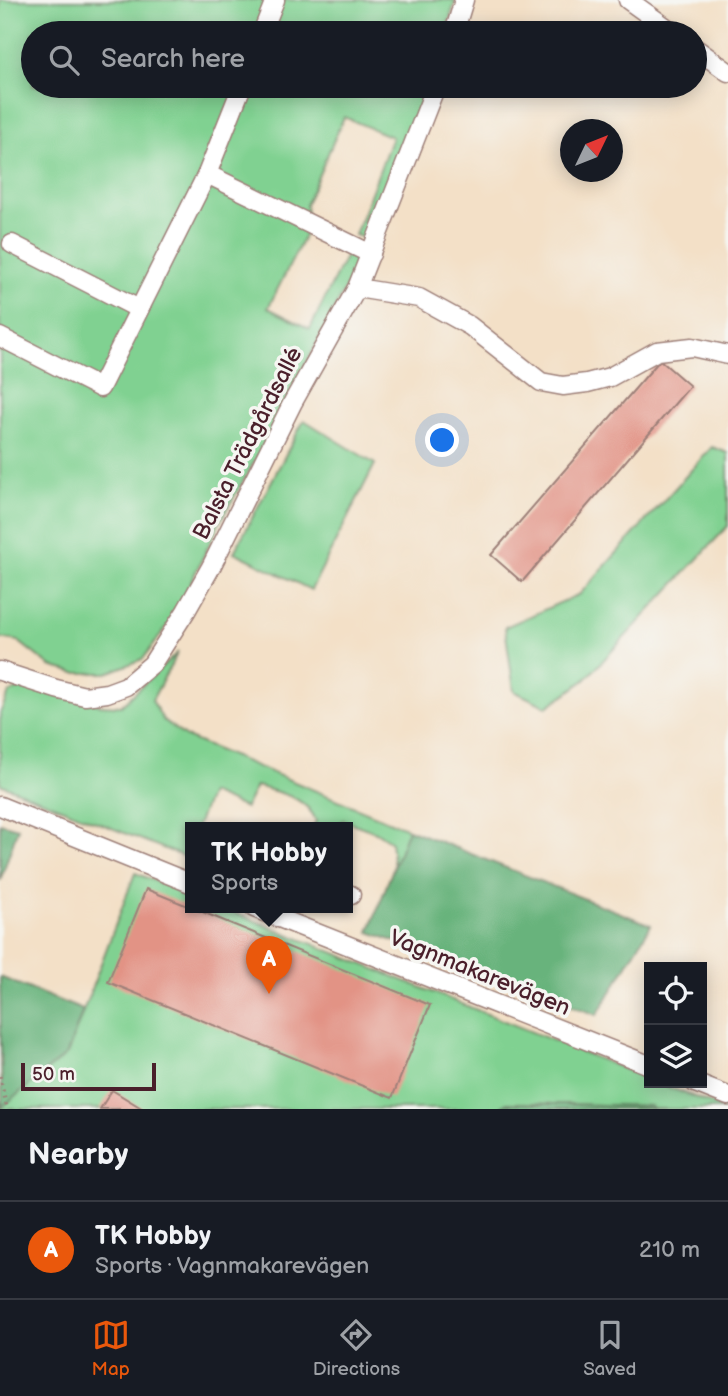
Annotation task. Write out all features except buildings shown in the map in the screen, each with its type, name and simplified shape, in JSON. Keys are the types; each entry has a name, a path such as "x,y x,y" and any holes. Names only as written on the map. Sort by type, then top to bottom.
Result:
{"street":[{"path":"267,21 275,0"},
{"path":"458,21 464,0"},
{"path":"628,0 657,21"},
{"path":"707,57 728,72"},
{"path":"0,337 100,388 207,174 237,98"},
{"name":"Balsta Trädgårdsallé","path":"0,671 56,690 85,696 107,693 125,686 152,663 205,578 287,414 357,288 431,98"},
{"path":"207,174 371,254"},
{"path":"12,244 139,309"},
{"path":"357,288 419,298 470,326 541,382 563,386 610,377 657,351 692,347 728,355"},
{"path":"0,806 185,881"},
{"name":"Vagnmakarevägen","path":"267,913 644,1063"},
{"path":"707,1088 728,1096"}],"path":[{"path":"0,1076 7,1109"}],"green space":[{"path":"0,0 456,0 449,21 21,21 21,98 424,98 368,239 355,235 392,137 344,117 306,204 308,229 268,308 310,329 348,251 354,256 356,267 268,438 221,520 174,617 143,659 107,673 75,673 50,666 18,641 0,638"},
{"path":"304,420 375,464 311,590 234,552"},
{"path":"712,447 728,453 728,526 585,680 547,707 514,691 505,627 580,594"},
{"path":"178,652 152,700 163,720 186,737 408,829 394,869 391,842 376,832 343,820 316,822 312,813 299,801 256,786 245,808 210,793 198,822 185,822 185,857 0,784 0,713 9,693 23,687 100,705 121,706"},
{"path":"0,823 18,828 0,881"},
{"path":"408,829 651,925 597,1015 369,932"},
{"path":"135,873 185,893 185,913 235,913 644,1077 644,1088 671,1088 725,1109 507,1103 499,1109 0,1109 0,1101 2,1107 67,1054"},
{"path":"0,977 83,1010 67,1054 2,1107"},
{"path":"507,1103 650,1106 652,1109 499,1109"}],"place":[{"name":"TK Hobby","path":"269,994"}]}
